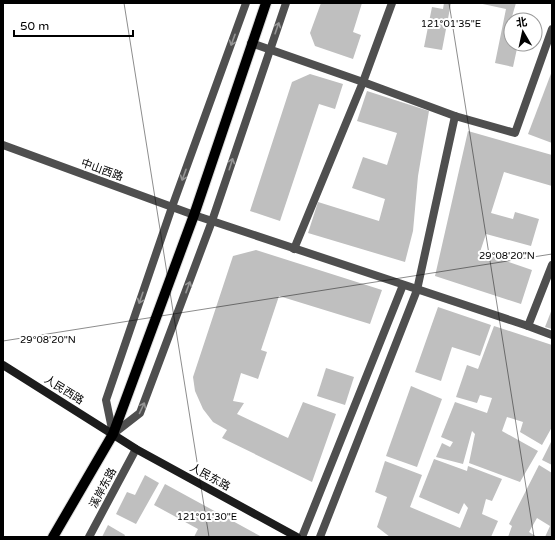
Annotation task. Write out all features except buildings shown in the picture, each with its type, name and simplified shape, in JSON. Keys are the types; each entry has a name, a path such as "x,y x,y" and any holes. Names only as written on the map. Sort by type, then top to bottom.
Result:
{"main road":[{"path":"53,537 113,434 194,215 251,43 266,3"},
{"name":"人民西路","path":"3,364 113,434"},
{"name":"人民东路","path":"113,434 136,449 297,537"}],"street":[{"path":"246,3 172,207 106,400 113,434 140,413 212,221 269,48 286,3"},
{"path":"294,249 363,82 392,3"},
{"path":"251,43 269,48 455,116 515,133 552,29"},
{"path":"320,537 417,290 455,116"},
{"name":"中山西路","path":"3,145 194,215 528,326"},
{"path":"552,265 528,326 552,335"},
{"path":"302,537 403,285"},
{"name":"溪岸东路","path":"89,537 136,449"}]}
